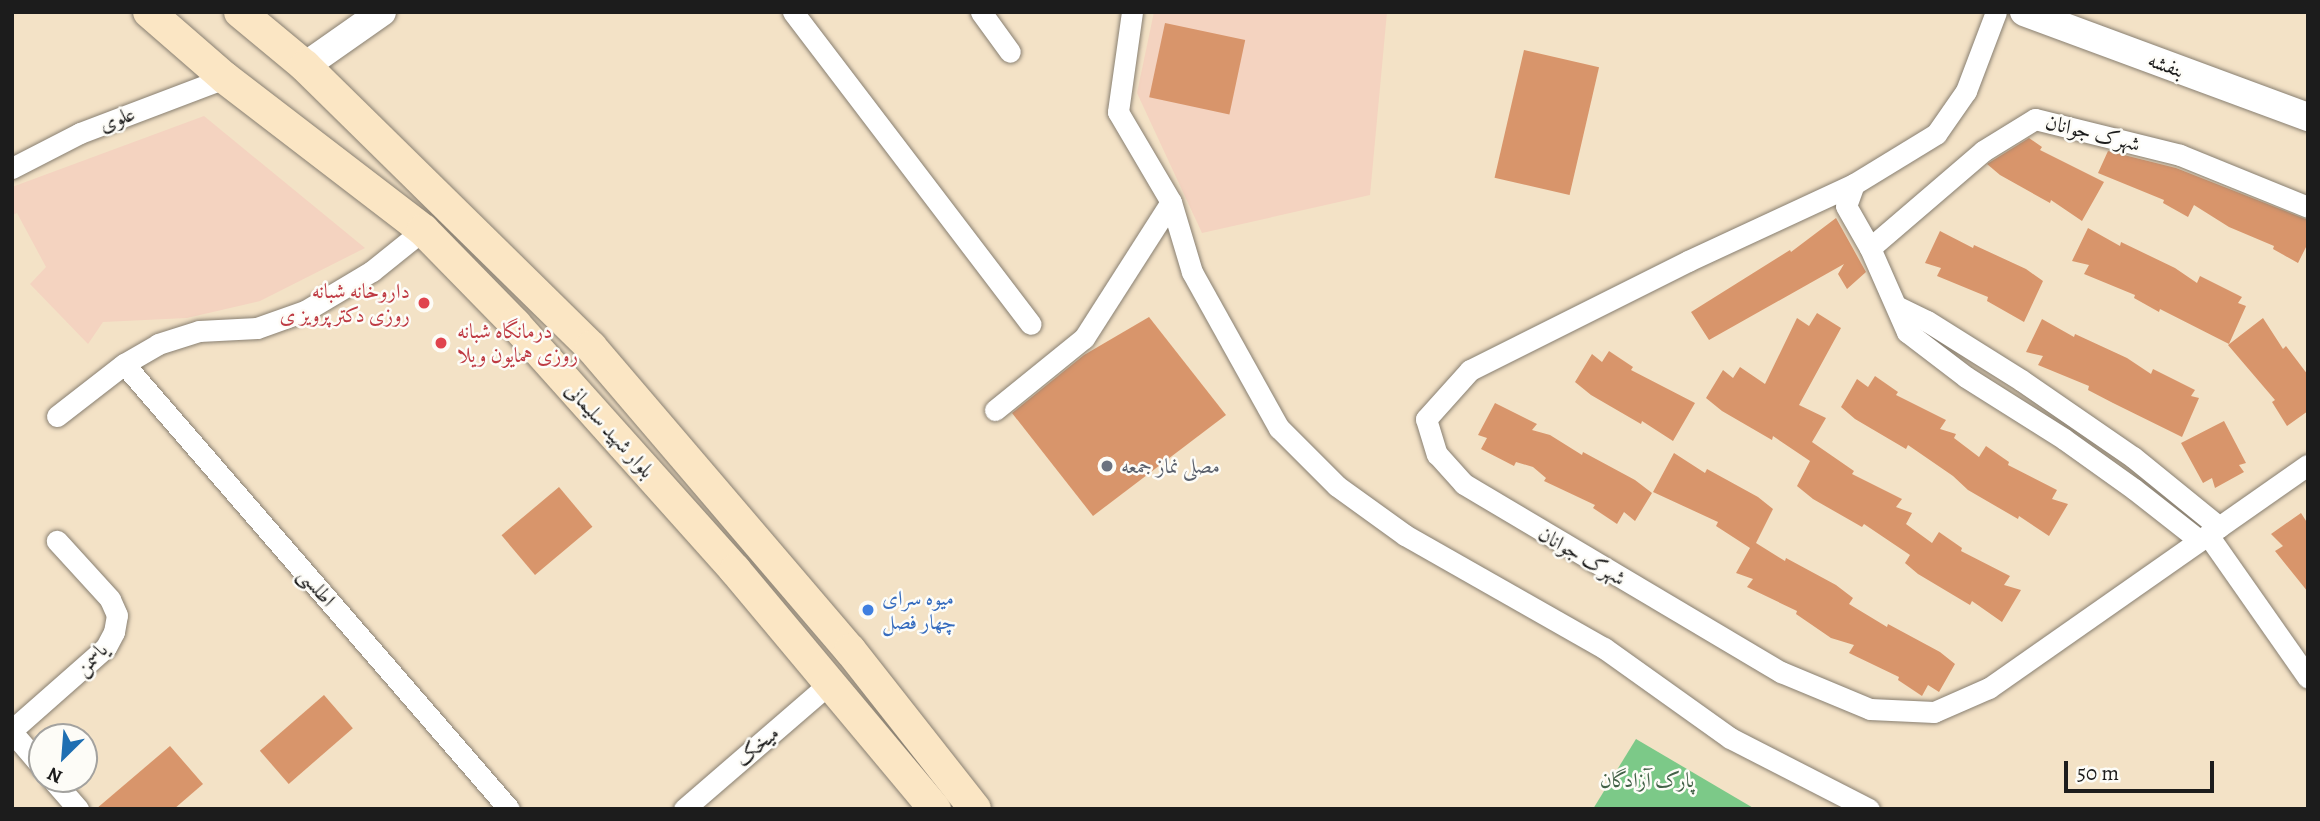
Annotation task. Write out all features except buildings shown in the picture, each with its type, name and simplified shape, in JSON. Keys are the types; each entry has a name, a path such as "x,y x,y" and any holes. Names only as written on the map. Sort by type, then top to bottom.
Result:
{"main road":[{"name":"بلوار شهید سلیمانی","path":"149,12 225,78 423,230 515,324 735,570 935,809"},
{"name":"بلوار شهید سلیمانی","path":"240,12 305,66 591,347 850,650 975,809"}],"street":[{"path":"305,66 382,12"},
{"path":"793,12 1031,324"},
{"path":"981,12 1010,52"},
{"path":"1132,12 1118,112 1171,202 1192,272 1270,415 1337,486 1405,535 1604,648 1730,738 1870,809"},
{"name":"شهرک جوانان","path":"1996,12 1966,91 1936,134 1854,184 1688,261 1470,370 1426,419 1437,454 1464,484 1551,538 1782,672 1870,709 1934,712 1989,688 2308,465"},
{"name":"بنفشه","path":"2024,12 2308,117"},
{"name":"علوی","path":"12,168 80,133 225,78"},
{"name":"شهرک جوانان","path":"1870,248 1983,151 2035,119 2180,155 2308,207"},
{"path":"1854,184 1846,206 1870,248 1907,332 1986,390 2134,489 2209,534"},
{"path":"995,410 1084,338 1171,202"},
{"path":"57,416 124,365 176,336 199,331 257,328 305,311 372,271 423,230"},
{"path":"1898,307 1927,321 2004,369 2133,457 2209,534 2308,678"},
{"name":"اطلسی","path":"124,365 509,809"},
{"path":"1986,390 2004,369"},
{"name":"یاسمن","path":"12,731 106,647 114,632 117,615 110,599 57,541"},
{"name":"میخک","path":"684,809 830,683"},
{"path":"12,731 28,750"},
{"path":"64,793 78,809"}],"shaded area":[{"path":"1154,12 1387,12 1370,195 1202,233 1137,93"},
{"path":"204,116 365,248 260,301 187,318 103,322 88,344 30,284 46,267 17,213 12,215 12,187"}],"green space":[{"name":"پارک آزادگان","path":"1636,739 1755,809 1593,809"}],"place":[{"name":"داروخانه شبانه روزی دکتر پرویز ی","path":"424,303"},
{"name":"درمانگاه شبانه روزی همایون ویلا","path":"441,343"},
{"name":"مصلی نماز جمعه","path":"1107,466"},
{"name":"میوه سرای چهار فصل","path":"868,610"}]}
